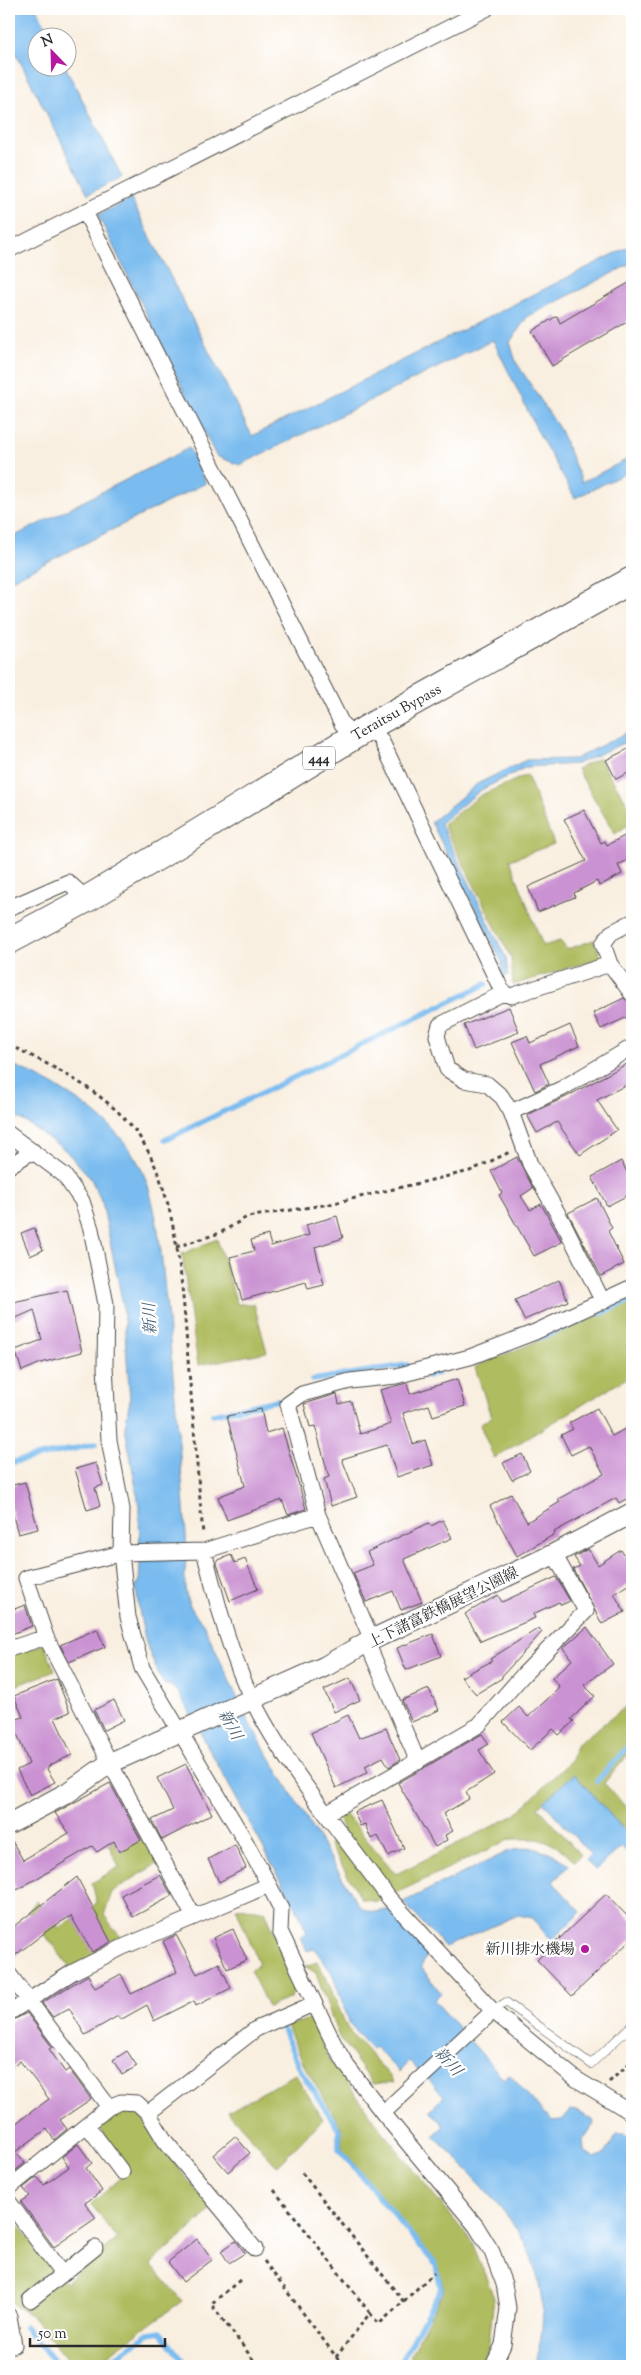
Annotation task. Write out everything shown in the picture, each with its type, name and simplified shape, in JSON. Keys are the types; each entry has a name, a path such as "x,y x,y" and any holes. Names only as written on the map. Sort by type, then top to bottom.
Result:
{"highway":[{"name":"Teraitsu Bypass","path":"9,941 87,899 362,731 632,580"}],"street":[{"path":"9,250 486,9"},
{"path":"84,212 342,724 381,740 503,993 511,996 610,964"},
{"path":"9,908 68,882 87,899"},
{"path":"632,922 611,933 603,944 610,964 632,994"},
{"path":"503,993 440,1025 437,1036 447,1070 464,1080 487,1084 502,1097 511,1112 530,1164 566,1228 603,1302"},
{"path":"511,1112 561,1089 632,1047"},
{"path":"9,1134 64,1175 82,1201 92,1229 106,1304 105,1366 109,1440 122,1509 128,1617 142,1668 244,1839 269,1885 281,1909 280,1931 313,2004 347,2066 476,2226 492,2252 504,2284 508,2308 503,2345 493,2366"},
{"path":"9,1166 33,1151"},
{"path":"418,1762 318,1515 288,1404 302,1394 350,1381 396,1376 470,1357 603,1302 632,1287"},
{"name":"上下諸富鉄橋展望公園線","path":"179,1731 326,1666 370,1641 554,1554 632,1513"},
{"path":"194,1917 110,1763 46,1637 26,1578 124,1553 200,1551 318,1515"},
{"path":"200,1551 223,1624 252,1699 296,1775 389,1898 493,2011 551,2060 598,2093 632,2113"},
{"path":"326,1814 479,1725 523,1675 586,1611 554,1554"},
{"path":"9,1649 46,1637"},
{"path":"9,1824 67,1793 110,1763 179,1731"},
{"path":"9,2013 90,1964 123,1947 269,1885"},
{"path":"9,1974 109,2107"},
{"path":"148,2113 256,2029 313,2004"},
{"path":"383,2113 405,2090 493,2011"},
{"path":"9,2188 109,2107 121,2102 137,2103 148,2113 165,2141 255,2249"},
{"path":"87,2125 122,2172"},
{"path":"9,2202 62,2274"},
{"path":"30,2300 95,2248"},
{"path":"9,2316 14,2344"}],"lane":[{"path":"493,2011 506,2002 592,2064 632,2026"}],"path":[{"path":"9,1045 81,1084 133,1128 151,1156 163,1186 176,1247 186,1327 200,1551"},
{"path":"176,1247 220,1233 247,1217 330,1204 470,1170 525,1146"},
{"path":"598,2093 632,2061"},
{"path":"302,2174 404,2302"},
{"path":"274,2190 380,2324 434,2273"},
{"path":"255,2249 343,2366"},
{"path":"240,2280 211,2304 258,2366"},
{"path":"336,2357 370,2312"}],"green space":[{"path":"599,758 632,811 632,822 615,834 577,769"},
{"path":"527,775 554,844 510,860 543,946 560,941 567,949 594,940 601,958 513,985 511,958 443,824 481,795"},
{"path":"217,1239 237,1304 254,1304 267,1352 198,1365 182,1254"},
{"path":"632,1302 632,1375 494,1458 480,1425 491,1417 475,1367"},
{"path":"44,1644 55,1671 9,1688 9,1656"},
{"path":"632,1702 632,1750 604,1783 632,1814 632,1839 574,1775 538,1807 581,1855 574,1861 556,1845 537,1839 510,1839 377,1902 361,1898 329,1844 345,1836 336,1813 341,1809 396,1874 515,1815 571,1760 576,1745"},
{"path":"130,1809 158,1863 112,1892 104,1915 123,1941 70,1968 28,1912 36,1901 59,1928 97,1903 92,1883 119,1867 100,1826"},
{"path":"236,1908 265,1911 295,1983 291,1998 268,2007 250,1970 259,1964"},
{"path":"317,1962 326,1977 347,2028 395,2082 373,2084 338,2035 316,1973 305,1966"},
{"path":"310,2019 330,2060 387,2137 472,2242 494,2298 488,2349 478,2366 425,2366 410,2356 444,2289 437,2263 342,2149 341,2127 306,2069 287,2026"},
{"path":"295,2074 323,2119 277,2166 228,2112"},
{"path":"116,2109 137,2112 178,2168 212,2209 151,2264 182,2301 92,2366 73,2366 31,2315 15,2306 9,2298 9,2214 65,2283 117,2239 91,2204 129,2171 97,2125"}],"water":[{"path":"9,9 37,9 46,28 28,28 28,77 9,40"},
{"path":"28,78 71,78 122,177 88,194"},
{"path":"131,199 252,436 632,245 632,263 527,317 510,342 516,362 560,430 582,482 632,457 632,470 575,498 540,436 493,340 240,465 216,456 98,215"},
{"path":"189,448 206,483 9,581 9,539"},
{"path":"632,730 632,739 577,764 526,767 481,790 440,823 506,958 508,975 503,976 501,974 502,962 431,822 477,784 526,760 575,759"},
{"name":"新川","path":"9,1063 63,1091 96,1114 124,1142 144,1174 155,1212 167,1310 186,1535 186,1592 194,1612 203,1623 248,1721 358,1904 372,1912 388,1909 431,1955 425,1958 421,1967 441,1993 434,2000 504,2079 509,2074 551,2121 562,2120 571,2110 577,2111 593,2120 594,2124 583,2140 584,2151 595,2158 604,2154 617,2135 625,2135 632,2140 632,2366 533,2366 542,2328 542,2309 540,2289 535,2270 520,2234 492,2197 434,2135 444,2126 430,2110 444,2096 409,2061 399,2072 375,2047 372,2050 350,2024 332,1973 314,1948 307,1951 300,1936 307,1933 299,1913 178,1692 170,1685 164,1685 152,1660 145,1637 136,1587 139,1582 140,1565 139,1505 125,1427 130,1400 123,1305 102,1202 90,1177 65,1150 24,1121 9,1114"},
{"path":"574,1774 632,1839 632,1858 622,1847 595,1870 586,1860 591,1855 543,1802"},
{"path":"529,1847 553,1854 569,1865 553,1882 581,1912 551,1941 533,1918 518,1915 445,1947 403,1902 509,1851"}],"building":[{"path":"632,281 632,319 552,366 532,331 557,316 560,323"},
{"path":"632,747 632,771 616,779 606,760"},
{"path":"584,810 601,843 605,841 607,845 632,832 632,858 618,865 622,874 599,886 597,881 574,893 575,897 538,912 528,887 586,861 564,819"},
{"path":"624,998 632,1003 632,1015 601,1029 593,1013"},
{"path":"509,1007 519,1032 474,1050 464,1025"},
{"path":"570,1025 579,1046 540,1064 549,1084 535,1091 512,1042 527,1036 530,1043"},
{"path":"632,1061 632,1082 597,1100 617,1130 580,1155 557,1122 537,1133 527,1115 566,1097"},
{"path":"517,1157 533,1188 521,1196 530,1210 541,1204 562,1242 534,1256 499,1195 502,1193 491,1171"},
{"path":"621,1161 632,1181 632,1193 607,1206 592,1177"},
{"path":"597,1198 612,1228 608,1231 624,1264 601,1276 568,1213"},
{"path":"337,1216 343,1238 315,1247 324,1285 308,1289 306,1282 242,1300 230,1257 254,1251 251,1240 268,1235 271,1246 309,1235 306,1225"},
{"path":"34,1228 43,1250 30,1256 21,1233"},
{"path":"559,1280 568,1301 524,1320 515,1300"},
{"path":"67,1290 82,1352 41,1363 22,1371 15,1350 42,1340 34,1310 14,1319 9,1303"},
{"path":"457,1379 465,1406 433,1416 429,1405 403,1413 413,1444 425,1440 433,1465 397,1477 387,1445 342,1459 357,1497 331,1506 324,1479 329,1477 315,1426 310,1427 304,1404 337,1394 339,1404 351,1401 360,1434 391,1424 380,1390 407,1383 410,1394"},
{"path":"597,1408 612,1436 632,1425 632,1496 619,1503 616,1498 554,1532 555,1534 517,1556 490,1506 511,1494 527,1522 560,1502 558,1499 604,1474 589,1446 571,1455 561,1435 573,1429 569,1423"},
{"path":"261,1409 266,1433 282,1428 306,1509 288,1515 282,1500 227,1520 218,1497 245,1486 227,1416"},
{"path":"522,1454 530,1471 512,1480 503,1463"},
{"path":"96,1463 103,1485 95,1488 100,1506 87,1510 75,1469"},
{"path":"25,1482 38,1529 18,1534 9,1501 9,1486"},
{"path":"443,1520 452,1538 404,1559 422,1602 401,1610 393,1591 366,1602 353,1573 373,1565 367,1552 429,1523 431,1526"},
{"path":"588,1549 598,1565 621,1550 632,1567 632,1582 614,1594 625,1612 602,1624 573,1569 580,1566 574,1557"},
{"path":"231,1555 235,1563 245,1559 258,1589 230,1601 216,1561"},
{"path":"556,1577 570,1601 561,1605 559,1602 533,1614 535,1618 481,1641 465,1614 498,1595 502,1602"},
{"path":"25,1605 32,1626 9,1635 9,1611"},
{"path":"587,1627 613,1664 584,1685 595,1696 571,1719 574,1721 559,1735 553,1729 530,1750 503,1722 519,1707 528,1717 555,1692 559,1686 552,1678 572,1660 563,1648"},
{"path":"539,1628 542,1632 502,1678 476,1694 461,1677 492,1661 490,1659"},
{"path":"97,1629 105,1647 69,1662 60,1645"},
{"path":"433,1634 441,1656 406,1670 397,1648"},
{"path":"350,1678 360,1700 334,1712 324,1690"},
{"path":"57,1679 70,1712 55,1718 72,1755 50,1765 47,1769 55,1782 30,1795 17,1770 29,1764 12,1721 23,1717 14,1696"},
{"path":"429,1689 439,1710 412,1722 402,1700"},
{"path":"114,1700 124,1720 104,1730 94,1710"},
{"path":"348,1715 359,1738 386,1728 400,1760 389,1767 383,1757 365,1766 368,1772 336,1788 311,1733"},
{"path":"482,1734 489,1744 479,1750 494,1774 466,1792 469,1799 443,1814 453,1831 445,1835 447,1840 435,1847 398,1783"},
{"path":"186,1764 212,1814 162,1840 152,1820 173,1810 157,1778"},
{"path":"110,1783 141,1840 119,1852 114,1841 97,1852 92,1846 17,1890 9,1876 9,1836 23,1860 69,1833 55,1813"},
{"path":"382,1800 404,1848 388,1856 378,1836 371,1839 365,1824 360,1826 354,1812"},
{"path":"235,1845 246,1868 219,1882 208,1859"},
{"path":"160,1875 172,1896 133,1917 121,1895"},
{"path":"77,1877 111,1942 92,1952 71,1916 51,1928 9,1960 9,1930"},
{"name":"新川排水機場","path":"606,1894 632,1921 632,1939 572,1996 537,1960"},
{"path":"233,1929 247,1960 227,1969 213,1938"},
{"path":"176,1935 197,1974 219,1963 231,1988 196,2006 194,2001 154,2021 147,2005 120,2020 118,2016 85,2035 69,2008 53,2017 42,2003 88,1975 95,1988 121,1974 131,1994 177,1972 163,1941"},
{"path":"27,2013 52,2047 49,2049 65,2072 69,2069 91,2099 60,2120 67,2129 54,2140 47,2129 15,2152 25,2163 11,2174 9,2172 9,2128 49,2099 20,2061 9,2070 9,2022"},
{"path":"127,2051 137,2066 122,2075 113,2060"},
{"path":"235,2136 250,2153 228,2172 213,2155"},
{"path":"78,2144 92,2163 86,2168 102,2191 85,2203 96,2218 54,2247 21,2202 30,2196 23,2188 37,2177 44,2185 69,2167 62,2157"},
{"path":"197,2239 212,2260 183,2282 168,2262"},
{"path":"236,2241 245,2253 229,2263 221,2251"}],"waterway":[{"path":"165,1140 486,984"},
{"path":"600,1314 632,1300"},
{"path":"539,1338 584,1320"},
{"path":"313,1380 407,1365"},
{"path":"427,1376 438,1373"},
{"path":"213,1414 278,1400"},
{"path":"9,1463 96,1444"},
{"path":"597,1781 632,1742"},
{"path":"282,2027 301,2071 339,2130 339,2149 436,2265 441,2289 402,2359"},
{"path":"25,2327 58,2366"},
{"path":"102,2366 149,2334 161,2332 188,2366"},
{"path":"397,2366 402,2359 413,2366"}],"place":[{"name":"新川排水機場","path":"585,1949"}]}
